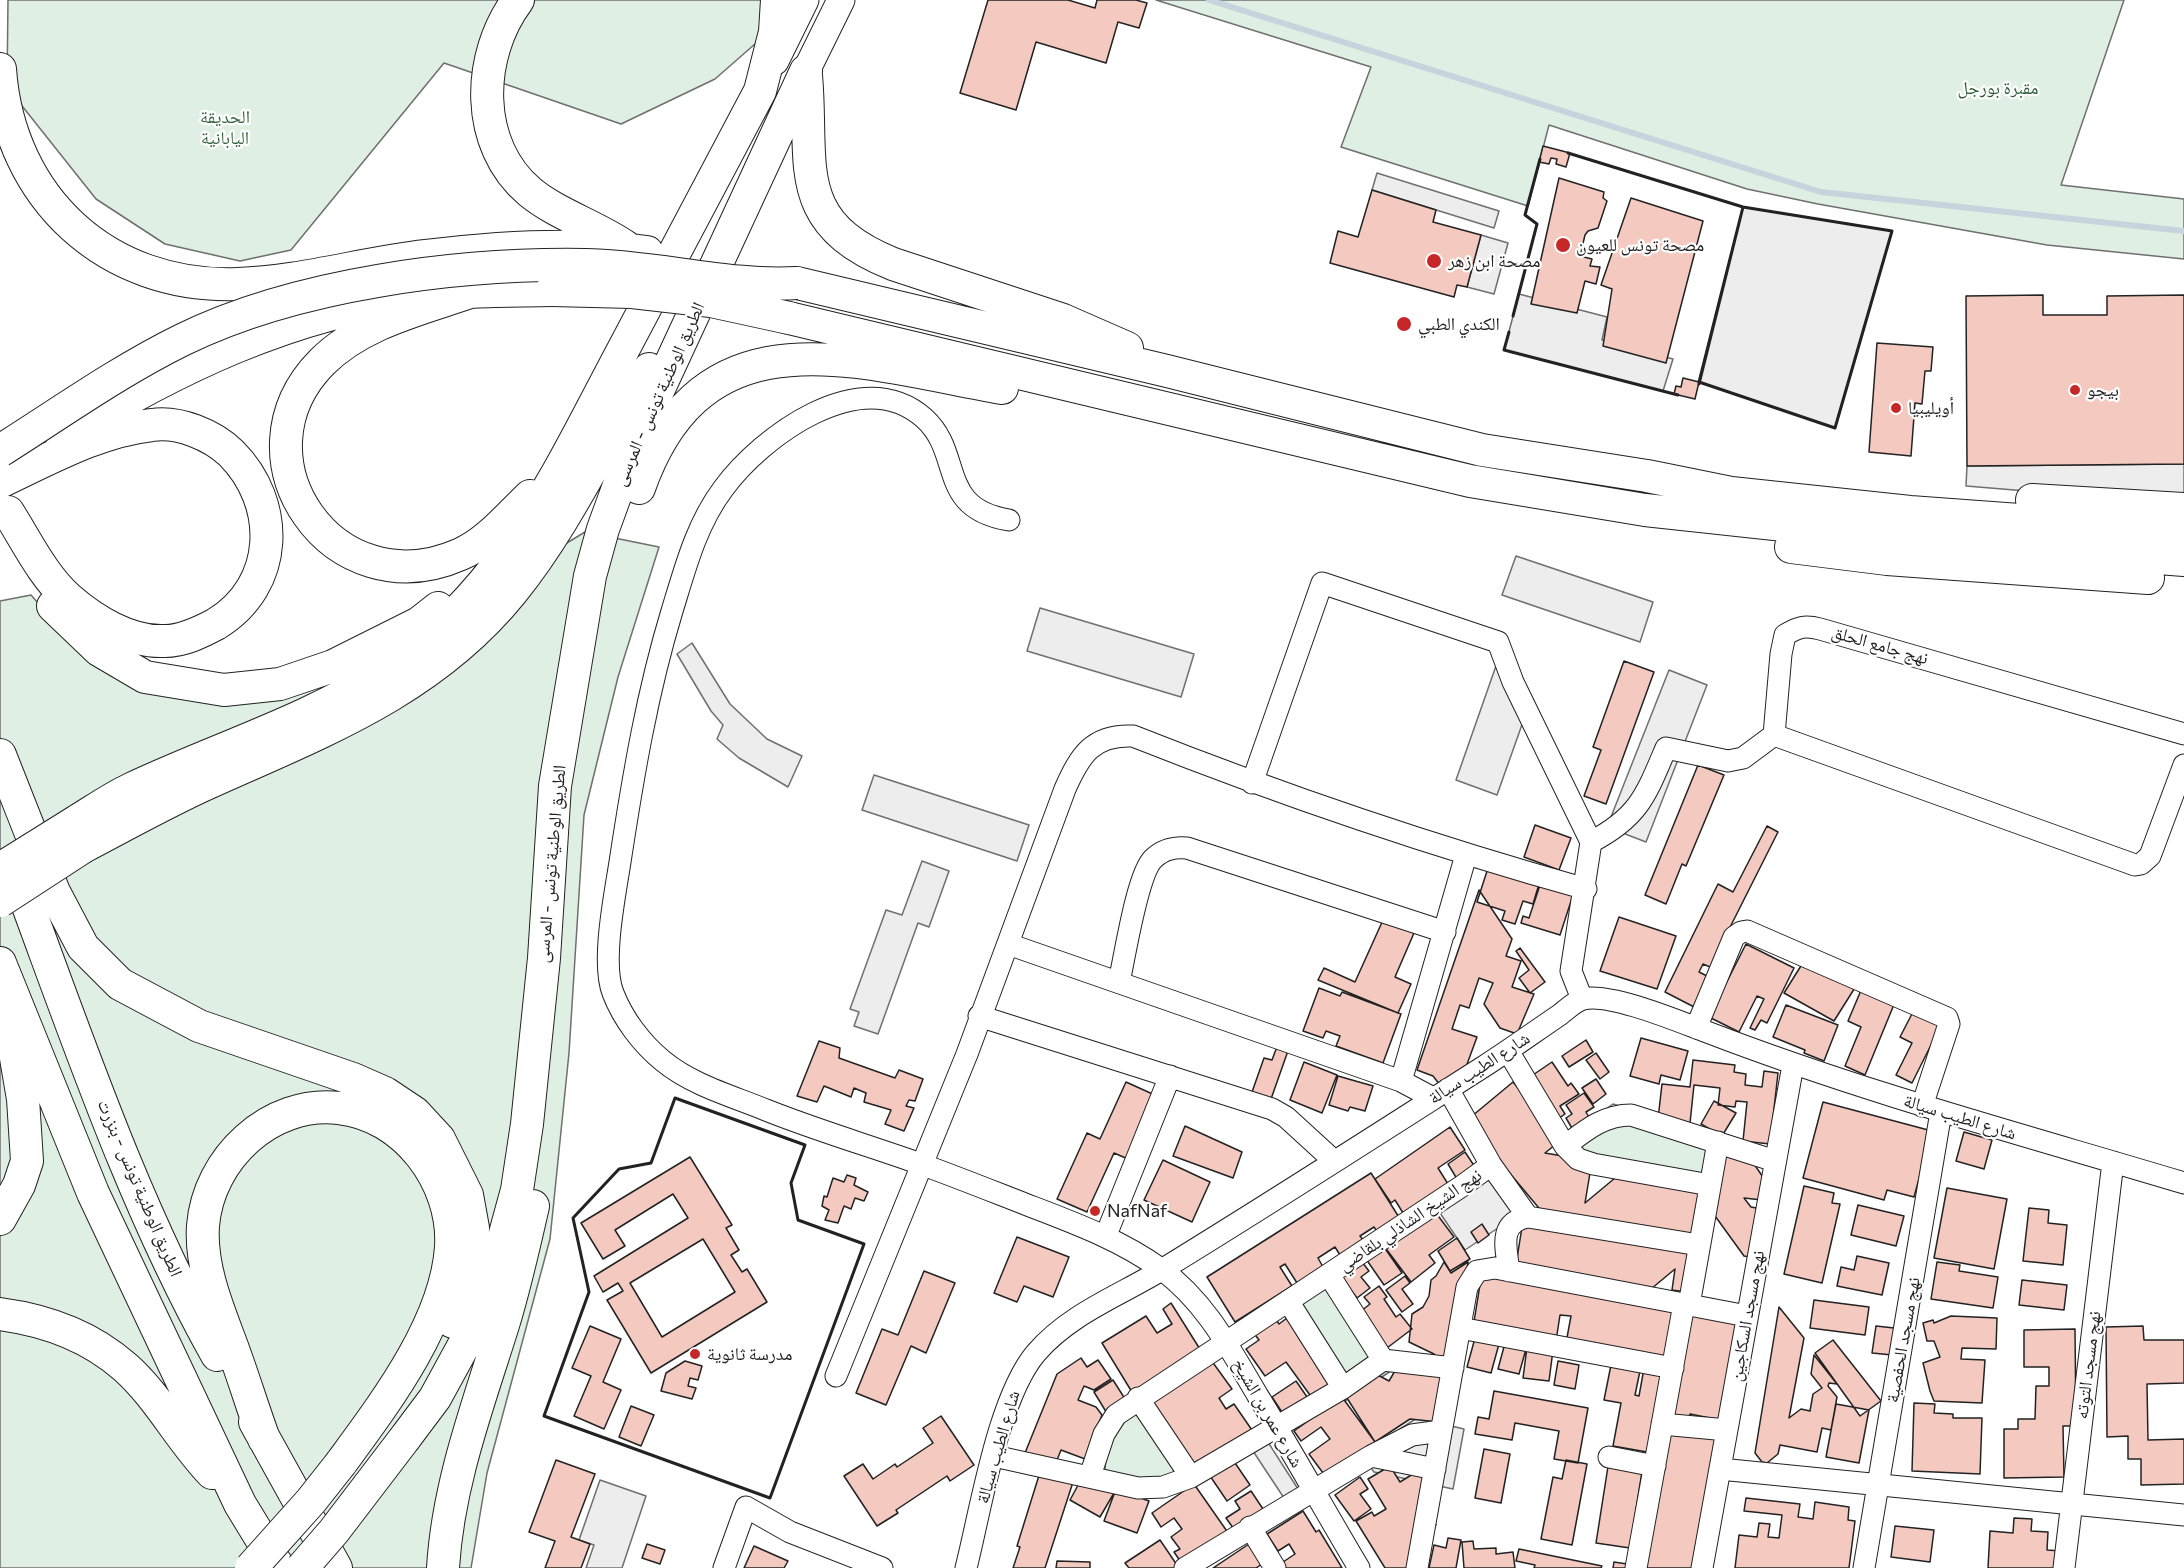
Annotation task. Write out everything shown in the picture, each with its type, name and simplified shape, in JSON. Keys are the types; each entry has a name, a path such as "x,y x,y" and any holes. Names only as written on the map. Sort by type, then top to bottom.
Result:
{"highway":[{"path":"518,0 497,38 489,67 486,97 490,127 500,156 513,176 531,193 638,250"},
{"path":"0,901 128,790 276,728 333,701 386,670 434,636 473,598 504,560 560,469 760,91 775,32 777,0"},
{"path":"0,69 12,135 31,179 49,203 93,244 119,259 156,274 205,284 239,285 459,252 537,248 638,250 797,283 1167,371 1482,450 1647,476 1907,525 2184,560"},
{"path":"806,71 808,173 820,208 843,236 867,252 893,264 1090,330 1167,371"},
{"name":"الطريق الوطنية تونس - المرسى","path":"302,1568 334,1532 435,1398 471,1332 494,1274 517,1190 527,1124 544,958 555,786 590,576 619,482 637,436 806,71"},
{"path":"0,451 119,376 182,340 253,311 323,293 427,273 513,265 617,265 734,283 797,283"},
{"path":"473,291 357,335 321,363 302,387 290,416 287,447 299,502 312,523 330,541 351,555 375,563 404,568 434,564 462,553 488,537 560,469"},
{"path":"0,480 132,395 233,346 327,314 375,303 473,291 632,292 711,302 789,318 1470,481 1645,510 1907,525 2184,532"},
{"path":"0,869 346,722 400,691 449,656 511,593 537,558 650,367 704,292"},
{"path":"572,676 646,466 684,408 716,382 735,371 777,360 830,360 1179,420 1245,426"},
{"path":"0,480 77,446 119,432 154,424 190,429 222,444 248,470 262,498 267,530 264,562 250,591 230,615 200,633 165,641 130,636 105,624 67,597 4,501"},
{"path":"1647,476 1711,477 1973,498 2184,509"},
{"path":"4,501 34,574 56,610 99,650 145,676 224,690 280,684 333,666 419,623 504,560"},
{"path":"1645,510 1700,529 1775,545 1887,559 2184,580"},
{"path":"0,755 54,892 83,947 120,984 199,1026 341,1075 385,1093 415,1113 444,1148 467,1195 473,1228 472,1258 459,1306 410,1412 405,1438"},
{"name":"الطريق الوطنية تونس - بنزرت","path":"0,785 28,906 133,1179 198,1319 336,1568"},
{"path":"443,1568 445,1536 461,1460 516,1283 536,1194 545,1127 549,1056 544,958"},
{"path":"0,965 23,1099 27,1161 19,1185 0,1219"},
{"path":"0,965 93,1193 240,1503 279,1568"},
{"path":"251,1568 311,1501 380,1409 434,1312 445,1280 451,1246 449,1215 440,1187 428,1164 411,1143 391,1127 364,1114 339,1108 316,1108 291,1113 261,1128 238,1146 220,1171 208,1197 203,1227 206,1266 220,1316 264,1439"},
{"path":"0,1314 54,1326 94,1344 125,1367 209,1470 240,1503"}],"main road":[{"path":"760,91 805,0"},
{"path":"806,71 841,0"}],"street":[{"name":"شارع عمر بن الشيخ","path":"1009,520 990,517 975,509 959,491 936,430 907,406 884,400 851,399 823,408 784,430 752,454 721,491 694,539 663,640 639,738 609,933 611,989 632,1030 664,1062 697,1082 791,1120 922,1164 1106,1235 1162,1270 1201,1304 1225,1340 1359,1568"},
{"path":"1252,783 1322,583 1498,642 1513,682 1592,842 1571,971 1582,999"},
{"name":"نهج جامع الحلق","path":"1774,735 1781,654 1785,635 1797,627 1808,626 2032,688 2184,734"},
{"path":"836,1376 1008,944 1072,772 1082,757 1097,743 1114,735 1133,736 1252,783 1466,855 1586,889"},
{"path":"1592,842 1626,819 1643,800 1666,748 1728,761 1743,758 1774,735 2135,865 2141,864 2150,856 2184,765"},
{"path":"1119,982 1145,870 1161,852 1173,847 1188,848 1445,932"},
{"path":"1401,1081 1466,855"},
{"name":"نهج مسجد الحفصية","path":"1696,1028 1734,937 1747,931 1947,1018 1950,1024 1931,1109 1878,1485 1864,1568"},
{"path":"1008,944 1440,1094 1528,1217"},
{"name":"شارع الطيب سيالة","path":"966,1568 1004,1416 1016,1383 1035,1354 1063,1327 1103,1301 1162,1270 1508,1051 1582,999 1610,999 1696,1028 1793,1065 1931,1109 2184,1183"},
{"path":"979,1016 1272,1108 1286,1117 1333,1161"},
{"path":"1508,1051 1565,1146 1578,1159 1593,1164 1710,1185"},
{"name":"نهج مسجد السكاجين","path":"1702,1568 1793,1065"},
{"path":"1106,1235 1170,1076"},
{"path":"1565,1146 1601,1120 1616,1115 1631,1114 1775,1161"},
{"path":"1636,1568 1718,1142"},
{"name":"نهج مسجد التوته","path":"2064,1568 2113,1162"},
{"name":"نهج الشيخ الشاذلي بلقاضي","path":"1090,1476 1104,1434 1116,1415 1225,1340 1329,1275 1491,1165"},
{"path":"1509,1271 1504,1238 1511,1224 1528,1217 1700,1245"},
{"path":"1417,1568 1467,1287 1472,1276 1483,1269 1509,1271 1747,1317"},
{"name":"نهج الشيخ الشاذلي بلقاضي","path":"1329,1275 1383,1360"},
{"path":"1288,1301 1343,1388"},
{"path":"1460,1328 1673,1368"},
{"path":"994,1456 1138,1488 1163,1487 1191,1477 1343,1388 1383,1360 1453,1368"},
{"path":"1138,1398 1191,1477"},
{"path":"1662,1424 1727,1430"},
{"path":"1185,1568 1371,1456 1412,1435 1441,1431"},
{"path":"1371,1456 1435,1469"},
{"path":"1609,1457 1655,1466"},
{"path":"1720,1469 2184,1515"},
{"path":"724,1568 746,1507 790,1532 882,1568"},
{"path":"1250,1527 1275,1568"}],"green space":[{"name":"الحديقة اليابانية","path":"8,0 795,0 787,16 715,79 621,124 444,63 291,250 240,261 165,244 96,199 7,87"},
{"name":"مقبرة بورجل","path":"1156,0 2124,0 2061,185 2184,199 2184,259 2047,245 1818,204 1747,189 1549,125 1528,206 1341,147 1371,67"},
{"path":"585,532 659,547 618,677 584,815 569,1053 550,1239 487,1473 471,1568 0,1568 0,601 31,595 51,618 135,683 342,679"},
{"path":"1613,1104 1723,1136 1715,1190 1556,1144"},
{"path":"1329,1269 1394,1369 1345,1401 1280,1300"},
{"path":"1139,1405 1184,1469 1157,1483 1105,1474 1107,1454 1114,1436"}],"shaded area":[{"path":"1377,173 1499,211 1494,228 1372,190"},
{"path":"1743,207 1892,231 1835,428 1699,382"},
{"path":"1481,235 1508,243 1494,294 1467,287"},
{"path":"1519,294 1607,317 1602,340 1673,359 1663,391 1504,350"},
{"path":"2184,464 2184,504 1966,486 1967,466"},
{"path":"1516,556 1653,602 1640,642 1502,595"},
{"path":"1040,608 1194,654 1181,697 1027,651"},
{"path":"692,643 730,704 767,739 802,756 788,787 739,758 717,739 723,725 711,711 677,654"},
{"path":"1497,663 1524,719 1497,795 1456,780"},
{"path":"1669,670 1707,685 1646,842 1607,827"},
{"path":"874,775 1029,825 1017,861 862,810"},
{"path":"922,861 949,871 929,927 918,923 878,1034 854,1026 859,1012 850,1009 886,910 902,915"},
{"path":"1503,1163 1531,1206 1465,1250 1436,1207"},
{"path":"1417,1418 1464,1429 1453,1489 1374,1472 1361,1454"},
{"path":"1266,1439 1298,1489 1284,1498 1251,1448"},
{"path":"600,1480 646,1496 622,1568 586,1568 594,1545 579,1540"}],"building":[{"path":"988,0 1068,0 1095,8 1097,0 1136,0 1147,3 1139,28 1118,22 1106,63 1036,42 1016,110 960,93"},
{"path":"1543,146 1570,153 1566,167 1556,164 1557,159 1551,158 1549,164 1539,162"},
{"name":"مصحة تونس للعيون","path":"1559,178 1604,192 1603,198 1607,201 1598,228 1588,231 1585,235 1580,256 1592,259 1590,266 1600,267 1596,284 1585,281 1577,313 1531,304"},
{"path":"1372,190 1436,210 1433,222 1481,235 1467,287 1457,285 1454,297 1330,263 1338,231 1358,237"},
{"path":"1631,198 1703,221 1666,363 1603,346 1612,289 1601,285"},
{"name":"بيجو","path":"2043,295 2043,315 2107,315 2107,296 2184,295 2184,464 1967,466 1966,296"},
{"path":"1877,343 1933,347 1931,371 1925,371 1922,404 1915,403 1911,456 1869,452"},
{"path":"1683,378 1699,382 1695,399 1674,394 1676,386 1681,387"},
{"path":"1624,661 1654,672 1606,804 1584,796 1601,750 1593,747"},
{"path":"1698,765 1724,775 1686,866 1682,864 1666,904 1645,895"},
{"path":"1535,825 1571,838 1559,870 1524,857"},
{"path":"1767,826 1778,832 1710,967 1703,964 1699,972 1713,979 1698,1009 1665,992 1718,884 1733,892"},
{"path":"1488,868 1539,884 1533,904 1523,901 1515,924 1502,920 1505,911 1477,902"},
{"path":"1540,885 1573,895 1560,935 1521,923 1523,916 1529,918"},
{"path":"1479,890 1512,939 1506,956 1521,961 1512,987 1534,994 1517,1034 1500,1028 1484,1004 1493,983 1479,978 1469,1008 1460,1005 1452,1029 1477,1037 1466,1067 1440,1085 1433,1076 1417,1070"},
{"path":"1619,917 1676,936 1657,989 1600,971"},
{"path":"1383,920 1414,933 1395,977 1411,984 1398,1013 1318,980 1324,968 1355,982"},
{"path":"1746,944 1794,968 1767,1023 1761,1020 1755,1030 1750,1028 1764,999 1757,996 1739,1032 1709,1017"},
{"path":"1520,948 1545,982 1530,993 1519,978 1529,970 1516,951"},
{"path":"1804,961 1856,986 1834,1021 1784,993"},
{"path":"1319,988 1340,996 1342,992 1401,1014 1383,1063 1336,1046 1340,1036 1326,1031 1323,1038 1303,1031"},
{"path":"1862,988 1895,1002 1865,1075 1845,1066 1861,1027 1848,1021"},
{"path":"1786,1005 1838,1025 1824,1061 1804,1053 1805,1050 1773,1037"},
{"path":"1915,1008 1943,1021 1912,1083 1896,1075 1912,1043 1900,1037"},
{"path":"1641,1038 1688,1051 1680,1080 1661,1075 1659,1084 1630,1076"},
{"path":"1586,1040 1593,1052 1569,1067 1562,1056"},
{"path":"819,1041 840,1048 839,1058 895,1078 899,1070 923,1079 915,1101 909,1100 906,1106 914,1108 904,1131 885,1124 891,1110 864,1102 866,1093 854,1088 851,1097 824,1086 817,1102 797,1096"},
{"path":"1278,1044 1289,1048 1271,1099 1252,1092 1264,1058 1272,1060"},
{"path":"1596,1053 1609,1072 1600,1079 1586,1060"},
{"path":"1693,1060 1735,1065 1734,1072 1746,1074 1745,1085 1762,1087 1764,1071 1778,1073 1770,1144 1743,1141 1747,1102 1736,1101 1735,1107 1718,1105 1720,1088 1694,1085 1690,1123 1658,1119 1662,1084 1690,1087"},
{"path":"1304,1062 1337,1075 1322,1113 1290,1100"},
{"path":"1552,1062 1568,1086 1571,1083 1579,1094 1560,1106 1565,1114 1555,1121 1527,1079"},
{"path":"1338,1076 1373,1086 1365,1111 1350,1107 1348,1111 1329,1105"},
{"path":"1596,1079 1606,1094 1593,1104 1582,1088"},
{"path":"1126,1082 1157,1096 1128,1159 1114,1153 1087,1212 1057,1199 1087,1133 1100,1139"},
{"path":"1513,1082 1561,1140 1545,1153 1592,1161 1585,1203 1627,1168 1686,1178 1703,1198 1686,1292 1672,1290 1675,1269 1639,1299 1675,1305 1666,1357 1566,1343 1571,1316 1560,1315 1556,1341 1473,1328 1482,1272 1514,1277 1523,1221 1554,1226 1466,1121"},
{"path":"1584,1093 1594,1107 1586,1112 1590,1119 1573,1130 1566,1118 1572,1114 1566,1105"},
{"path":"1714,1101 1736,1113 1722,1136 1701,1124"},
{"path":"1823,1102 1932,1131 1914,1197 1887,1190 1884,1200 1803,1178"},
{"path":"1185,1126 1242,1152 1233,1178 1173,1156"},
{"path":"1450,1127 1465,1150 1438,1168 1453,1192 1408,1221 1395,1200 1391,1203 1375,1179"},
{"path":"1964,1132 1992,1140 1984,1169 1956,1161"},
{"path":"1724,1147 1754,1164 1765,1180 1762,1200 1744,1198 1751,1207 1762,1209 1755,1258 1744,1256 1710,1209"},
{"path":"1465,1152 1475,1167 1457,1179 1448,1164"},
{"path":"690,1157 732,1225 726,1228 739,1250 731,1255 742,1272 747,1269 767,1302 651,1373 607,1300 623,1291 618,1283 603,1292 594,1276 688,1218 673,1194 615,1230 625,1246 603,1259 581,1223","holes":["703,1239 735,1292 662,1337 630,1283"]},
{"path":"1163,1160 1210,1182 1192,1222 1144,1200"},
{"path":"1371,1173 1402,1222 1380,1236 1374,1227 1360,1236 1364,1241 1340,1255 1335,1247 1318,1258 1323,1267 1297,1283 1285,1264 1280,1267 1292,1286 1235,1322 1207,1277"},
{"path":"847,1175 856,1178 854,1185 868,1192 864,1201 855,1198 851,1209 844,1206 838,1223 825,1220 829,1210 822,1206 824,1196 827,1197 833,1178 844,1182"},
{"path":"1804,1186 1834,1193 1832,1203 1840,1204 1822,1283 1784,1274"},
{"path":"1947,1188 2007,1199 1994,1269 1934,1258"},
{"path":"1858,1205 1904,1216 1896,1246 1851,1235"},
{"path":"2029,1208 2049,1210 2048,1223 2067,1225 2063,1265 2023,1261"},
{"path":"1433,1209 1454,1237 1429,1255 1435,1263 1411,1282 1384,1246"},
{"path":"1482,1224 1489,1235 1478,1243 1471,1232"},
{"path":"1017,1237 1069,1257 1053,1297 1024,1286 1017,1302 994,1293"},
{"path":"1457,1238 1470,1259 1450,1271 1438,1251"},
{"path":"1382,1244 1402,1273 1384,1285 1364,1256"},
{"path":"1857,1256 1889,1263 1882,1295 1837,1286 1841,1267 1854,1270"},
{"path":"1359,1258 1369,1271 1361,1277 1370,1288 1357,1298 1338,1273"},
{"path":"1444,1262 1451,1273 1468,1262 1448,1423 1410,1419 1375,1442 1345,1395 1376,1374 1389,1381 1399,1364 1437,1359 1434,1354 1409,1342 1412,1314 1423,1307 1429,1296 1431,1280"},
{"path":"1937,1262 1960,1265 1959,1271 1998,1277 1993,1308 1931,1299"},
{"path":"924,1271 955,1283 926,1353 911,1346 886,1405 856,1393 882,1329 898,1335"},
{"path":"1405,1276 1410,1283 1402,1289 1413,1304 1402,1312 1386,1290"},
{"path":"2022,1280 2067,1285 2064,1310 2019,1305"},
{"path":"1379,1286 1387,1297 1384,1299 1396,1317 1400,1314 1412,1329 1383,1351 1356,1315 1370,1304 1364,1297"},
{"path":"1814,1300 1869,1307 1865,1335 1810,1328"},
{"path":"1171,1303 1203,1354 1135,1397 1102,1343 1146,1316 1157,1333 1172,1324 1163,1309"},
{"path":"1779,1307 1804,1338 1789,1418 1801,1409 1810,1411 1813,1394 1822,1388 1811,1374 1814,1355 1837,1384 1829,1383 1828,1386 1837,1397 1831,1430 1822,1428 1817,1452 1780,1445 1778,1454 1767,1463 1762,1462 1755,1453"},
{"path":"1685,1311 1743,1321 1725,1421 1690,1414 1689,1419 1666,1415"},
{"path":"1272,1313 1279,1324 1291,1315 1338,1386 1315,1402 1286,1362 1265,1376 1246,1349 1259,1340 1250,1328"},
{"path":"1951,1316 1997,1318 1996,1349 1962,1348 1961,1359 1985,1360 1982,1403 1934,1401 1930,1391 1923,1363 1940,1357 1934,1341 1927,1341 1923,1323 1933,1320 1934,1323"},
{"path":"590,1326 621,1339 603,1382 621,1390 604,1429 574,1416 591,1376 572,1368"},
{"path":"1876,1326 1894,1328 1892,1355 1872,1353"},
{"path":"2143,1326 2144,1340 2184,1340 2184,1383 2147,1384 2148,1440 2184,1439 2184,1484 2141,1485 2141,1459 2128,1459 2128,1436 2107,1437 2106,1327"},
{"path":"2075,1329 2076,1426 2063,1426 2064,1477 2004,1478 2004,1429 2018,1429 2018,1419 2035,1419 2036,1386 2049,1386 2049,1367 2024,1367 2024,1330"},
{"path":"1475,1338 1499,1344 1491,1373 1467,1367"},
{"path":"1833,1340 1881,1401 1860,1416 1815,1353"},
{"path":"1505,1343 1526,1349 1519,1374 1498,1369"},
{"path":"1527,1347 1553,1350 1549,1381 1523,1378"},
{"path":"1081,1358 1087,1367 1098,1360 1111,1379 1094,1390 1084,1386 1078,1400 1096,1407 1102,1415 1085,1459 1061,1450 1055,1465 1025,1453 1057,1374"},
{"path":"1211,1360 1232,1389 1219,1398 1226,1409 1234,1404 1254,1433 1197,1473 1149,1403"},
{"path":"1612,1360 1641,1366 1635,1395 1639,1396 1645,1363 1664,1367 1647,1452 1613,1446 1621,1403 1604,1400"},
{"path":"685,1361 702,1366 698,1380 690,1378 688,1386 696,1388 692,1399 661,1391 666,1373"},
{"path":"1558,1361 1579,1365 1575,1389 1554,1385"},
{"path":"1113,1380 1127,1402 1108,1415 1094,1392"},
{"path":"1296,1381 1314,1407 1289,1423 1272,1397"},
{"path":"1494,1391 1588,1408 1578,1463 1554,1459 1559,1431 1515,1423 1512,1440 1475,1434 1478,1417 1489,1419"},
{"path":"1342,1397 1375,1442 1326,1477 1309,1454 1330,1439 1321,1427 1301,1441 1294,1431"},
{"path":"1914,1403 1935,1404 1934,1413 1953,1414 1953,1418 1982,1418 1980,1474 1912,1471"},
{"path":"1836,1404 1869,1410 1859,1463 1826,1457"},
{"path":"631,1406 654,1415 641,1446 619,1437"},
{"path":"941,1416 974,1465 950,1481 947,1476 896,1510 898,1513 877,1526 844,1476 863,1464 873,1479 895,1464 897,1467 933,1443 923,1428"},
{"path":"1664,1423 1723,1433 1698,1568 1637,1568"},
{"path":"1484,1449 1510,1454 1501,1503 1475,1498"},
{"path":"1231,1457 1250,1485 1227,1501 1208,1473"},
{"path":"556,1460 595,1474 571,1537 590,1544 581,1568 545,1568 555,1541 529,1532"},
{"path":"1566,1460 1587,1464 1572,1545 1541,1539 1553,1477 1562,1479"},
{"path":"1609,1460 1643,1465 1630,1548 1596,1543"},
{"path":"1390,1466 1400,1482 1421,1469 1437,1496 1423,1504 1436,1525 1417,1537 1409,1568 1385,1568 1356,1521 1372,1512 1374,1516 1386,1509 1368,1479"},
{"path":"1041,1469 1074,1479 1045,1568 1013,1568 1020,1547 1017,1546"},
{"path":"1083,1476 1114,1493 1100,1517 1070,1500"},
{"path":"1360,1477 1368,1489 1360,1494 1371,1509 1354,1521 1335,1495"},
{"path":"1194,1484 1231,1537 1185,1568 1174,1552 1180,1549 1171,1537 1182,1529 1174,1518 1161,1527 1152,1513"},
{"path":"1116,1489 1149,1501 1137,1533 1104,1521"},
{"path":"1251,1491 1265,1512 1236,1532 1226,1518 1240,1509 1235,1501"},
{"path":"1746,1498 1800,1504 1798,1517 1813,1519 1815,1502 1849,1507 1848,1520 1855,1521 1849,1568 1735,1568 1739,1535 1757,1537 1759,1523 1770,1524 1768,1537 1779,1538 1782,1515 1744,1511"},
{"path":"1303,1511 1316,1532 1319,1530 1342,1568 1283,1568 1280,1564 1295,1554 1289,1544 1278,1551 1267,1534"},
{"path":"2014,1518 2032,1519 2031,1531 2048,1532 2047,1550 2061,1551 2059,1568 1988,1568 1990,1531 2013,1533"},
{"path":"1895,1526 1934,1530 1930,1562 1891,1557"},
{"path":"1448,1538 1461,1540 1456,1568 1429,1568 1434,1545 1446,1548"},
{"path":"1160,1540 1179,1568 1129,1568 1125,1563"},
{"path":"1473,1541 1474,1549 1496,1548 1496,1554 1513,1552 1515,1568 1464,1568 1462,1542"},
{"path":"1252,1542 1265,1562 1256,1568 1213,1568"},
{"path":"647,1544 665,1550 660,1564 642,1558"},
{"path":"754,1546 788,1561 784,1568 744,1568"},
{"path":"1519,1549 1602,1566 1601,1568 1534,1568 1535,1565 1516,1561"},
{"path":"1057,1561 1090,1562 1090,1568 1056,1568"},
{"path":"1614,1562 1627,1564 1627,1568 1613,1568"}],"waterway":[{"path":"1209,0 1821,192 2184,231"}],"wall":[{"path":"1568,153 1743,207 1699,384"},
{"path":"1513,316 1537,224 1525,215 1540,159"},
{"path":"1743,207 1892,231 1835,428 1699,382 1743,207"},
{"path":"1509,332 1504,350 1678,395"},
{"path":"675,1098 805,1145 791,1183 798,1220 864,1244 770,1498 544,1416 589,1292 573,1218 619,1169 651,1163 675,1098"}],"place":[{"name":"مصحة تونس للعيون","path":"1563,245"},
{"name":"مصحة ابن زهر","path":"1434,261"},
{"name":"الكندي الطبي","path":"1404,324"},
{"name":"بيجو","path":"2075,390"},
{"name":"أويليبيا","path":"1896,408"},
{"name":"NafNaf","path":"1095,1211"},
{"name":"مدرسة ثانوية","path":"695,1354"}]}
